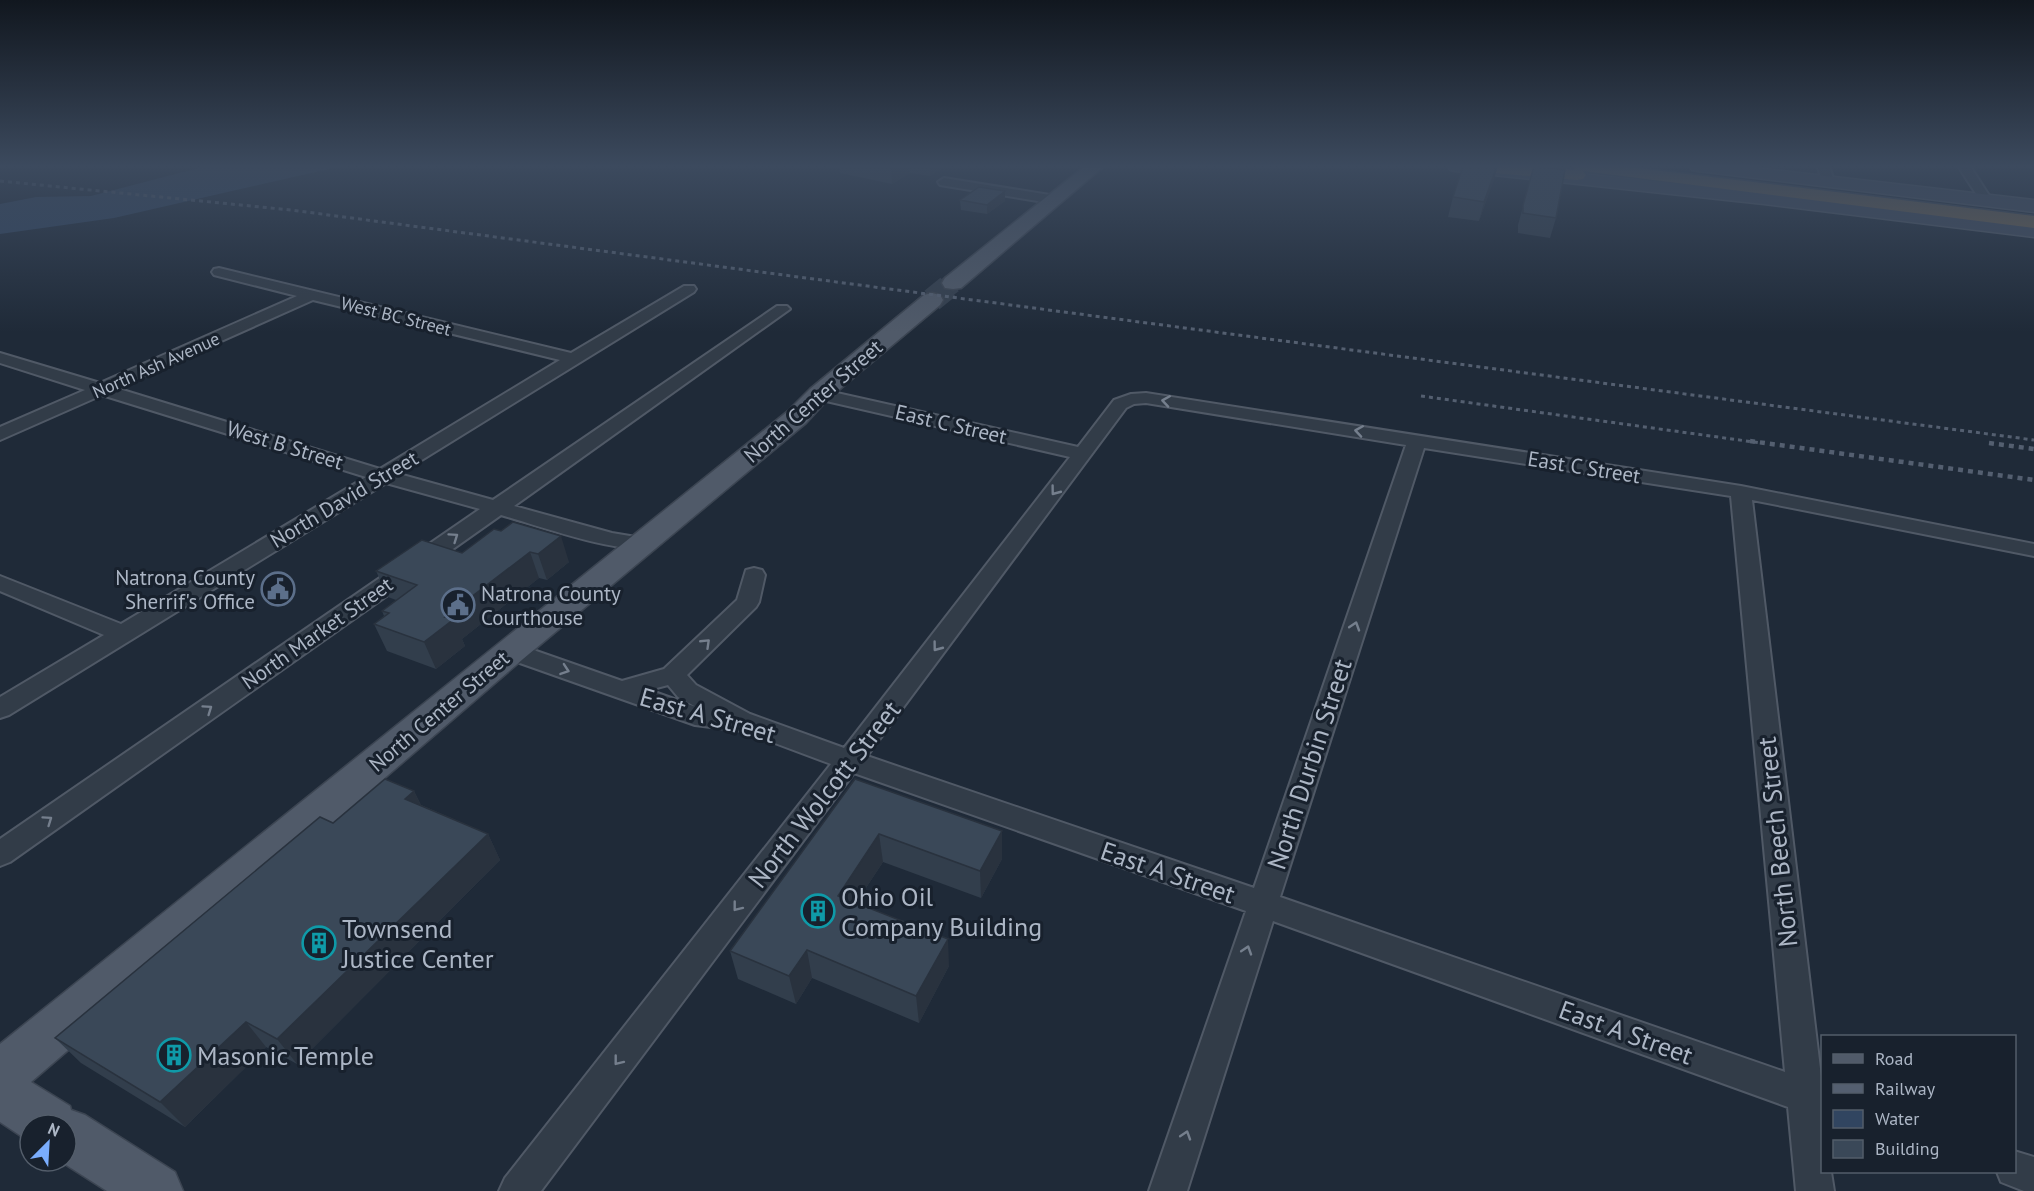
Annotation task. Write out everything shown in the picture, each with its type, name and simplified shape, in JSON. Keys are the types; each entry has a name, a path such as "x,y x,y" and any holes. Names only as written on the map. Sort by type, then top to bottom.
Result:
{"main road":[{"path":"953,283 1029,222"},
{"path":"1957,222 2034,231"},
{"name":"North Center Street","path":"0,1076 641,543 797,417 819,394 932,300"},
{"path":"0,1092 32,1113"},
{"path":"78,1142 156,1191"}],"street":[{"name":"West BC Street","path":"219,272 574,359"},
{"name":"North David Street","path":"0,709 689,289"},
{"name":"North Ash Avenue","path":"0,434 311,295"},
{"name":"North Market Street","path":"0,854 782,309"},
{"name":"West B Street","path":"0,358 383,476 611,539 641,543"},
{"name":"East C Street","path":"819,394 1083,454"},
{"name":"East C Street","path":"1131,399 1146,398 1741,492 2034,550"},
{"name":"North Wolcott Street","path":"518,1191 850,761 1120,404 1131,399"},
{"name":"North Durbin Street","path":"1168,1191 1417,441"},
{"name":"North Beech Street","path":"1741,492 1813,1099 1815,1191"},
{"path":"620,690 673,675 748,602 754,575"},
{"path":"0,583 124,634"},
{"name":"East A Street","path":"511,651 704,719 745,722 850,761 1509,990 1813,1099"},
{"path":"673,675 687,691 745,722"},
{"path":"2016,1170 2034,1176"}],"water":[{"path":"0,222 88,222 0,234"}],"building":[{"path":"513,522 561,536 538,554 530,552 445,617 454,619 424,642 374,624 389,613 382,611 417,585 376,571 422,540 462,553 494,529 501,531"},
{"path":"385,779 414,791 405,799 488,834 277,1039 246,1022 160,1102 55,1038 320,817 333,823"},
{"path":"855,779 1002,831 980,871 879,834 838,896 948,939 916,996 807,950 789,976 730,951"}],"tunnel":[{"path":"946,288 953,283"},
{"path":"932,300 948,287"}],"railway":[{"path":"379,222 2034,440"},
{"path":"1421,396 1761,443"},
{"path":"1750,441 2034,480"},
{"path":"1989,443 2034,449"}],"place":[{"name":"Natrona County Sherrif's Office","path":"278,589"},
{"name":"Natrona County Courthouse","path":"458,605"},
{"name":"Ohio Oil Company Building","path":"818,911"},
{"name":"Townsend Justice Center","path":"319,943"},
{"name":"Masonic Temple","path":"174,1055"}]}
